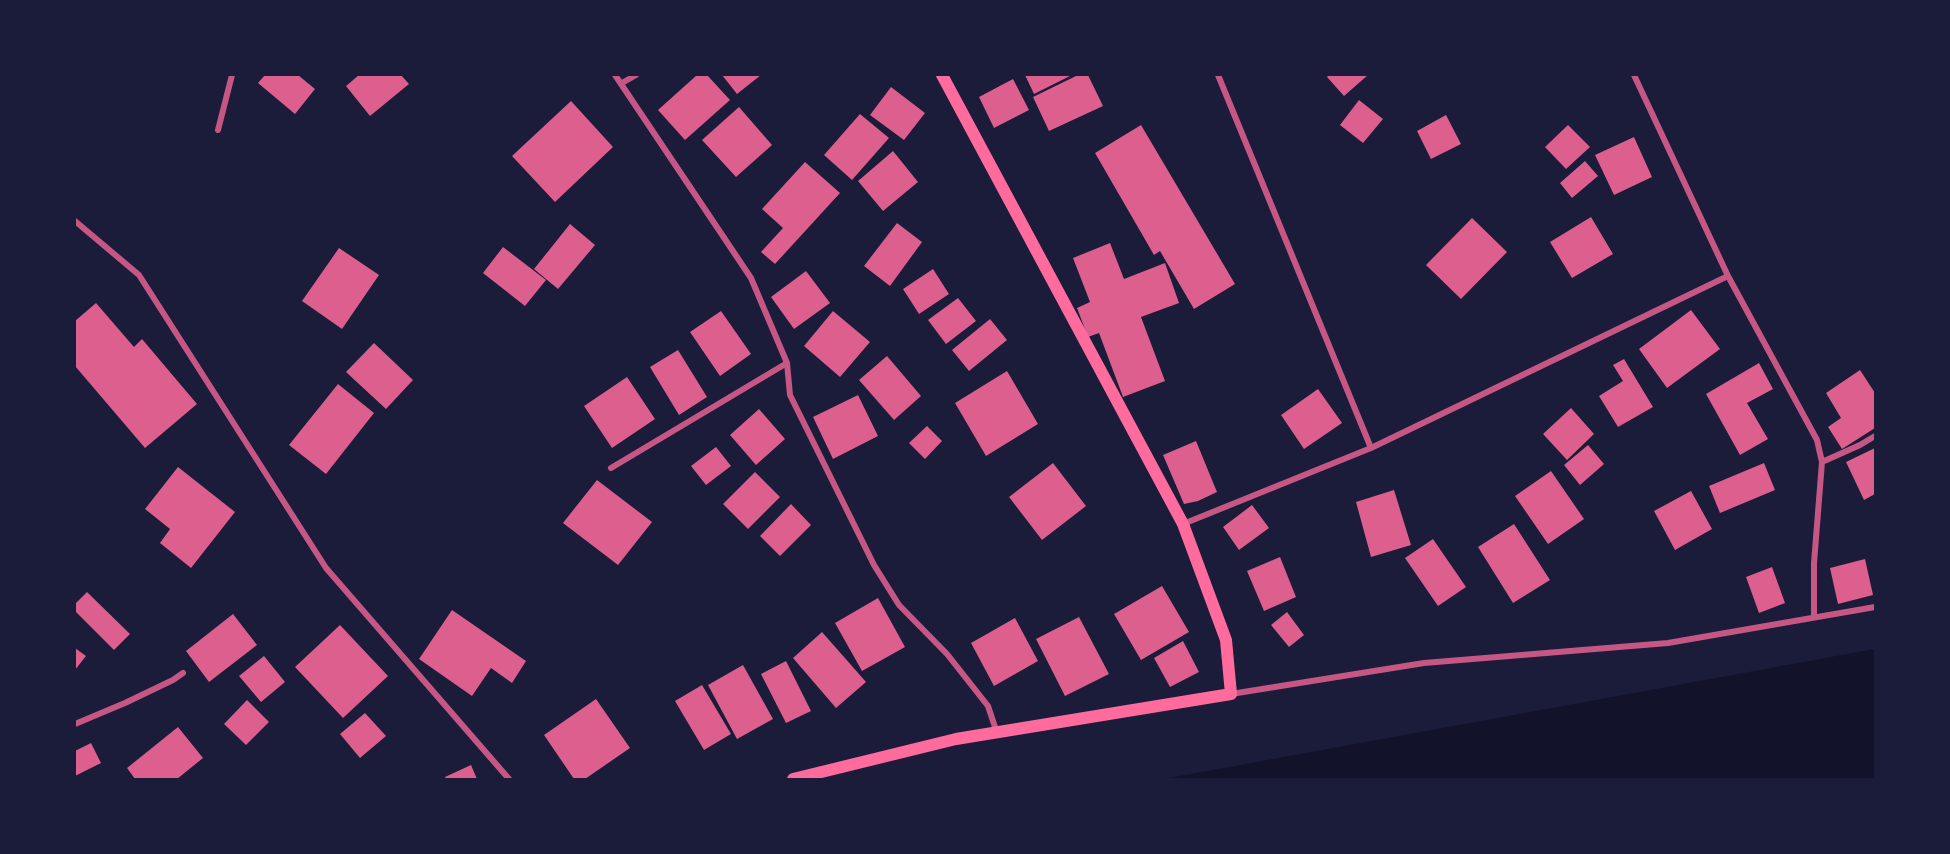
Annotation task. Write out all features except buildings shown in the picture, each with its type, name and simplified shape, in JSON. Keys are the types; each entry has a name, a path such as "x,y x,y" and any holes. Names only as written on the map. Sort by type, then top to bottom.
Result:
{"main road":[{"path":"793,779 956,739 1231,694 1226,640 1183,524 942,75"}],"street":[{"path":"218,130 232,75"},
{"path":"615,75 752,278 788,363 790,395 874,565 899,604 947,654 988,706 998,733"},
{"path":"622,83 636,75"},
{"path":"1218,75 1371,448"},
{"path":"1634,75 1728,276 1817,440 1822,462 1814,563 1814,617"},
{"path":"75,221 140,275 326,568 509,779"},
{"path":"1183,524 1371,448 1728,276"},
{"path":"611,468 788,363"},
{"path":"1822,462 1860,446 1875,436"},
{"path":"1231,694 1424,663 1668,643 1875,607"},
{"path":"75,724 125,703 183,673"}],"shaded area":[{"path":"1875,649 1875,779 1164,779"}]}
